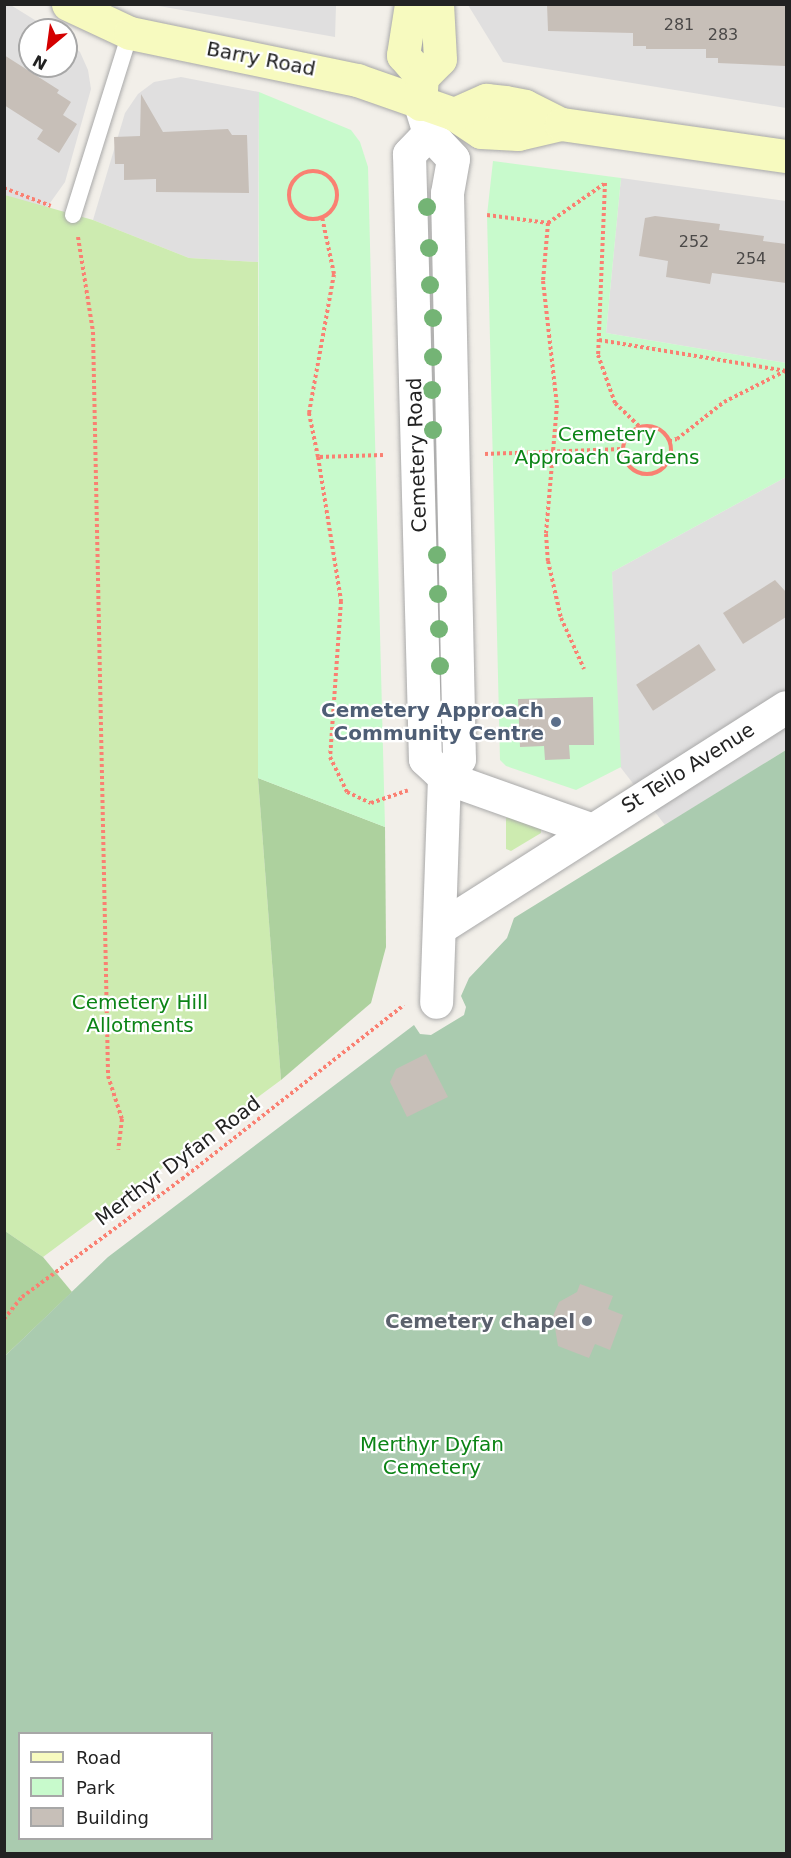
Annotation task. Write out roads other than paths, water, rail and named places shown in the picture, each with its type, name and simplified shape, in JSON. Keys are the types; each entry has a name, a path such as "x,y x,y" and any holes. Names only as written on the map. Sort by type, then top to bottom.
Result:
{"street":[{"path":"411,4 403,55 431,107"},
{"path":"431,107 440,59 437,4"},
{"name":"Barry Road","path":"77,7 130,33 357,80 431,107 481,132 499,135 561,124 786,156"},
{"name":"Cemetery Road","path":"431,107 453,159 447,193 459,759 444,777 436,1002"},
{"name":"St Teilo Avenue","path":"439,928 590,829 786,707"},
{"path":"444,777 590,829"}],"lane":[{"path":"73,215 130,33"}],"place":[{"name":"Cemetery Approach Community Centre","path":"556,722"},
{"name":"Cemetery chapel","path":"587,1321"}],"park label":[{"name":"Cemetery Approach Gardens","path":"607,446"},
{"name":"Cemetery Hill Allotments","path":"140,1014"},
{"name":"Merthyr Dyfan Cemetery","path":"432,1456"}]}
